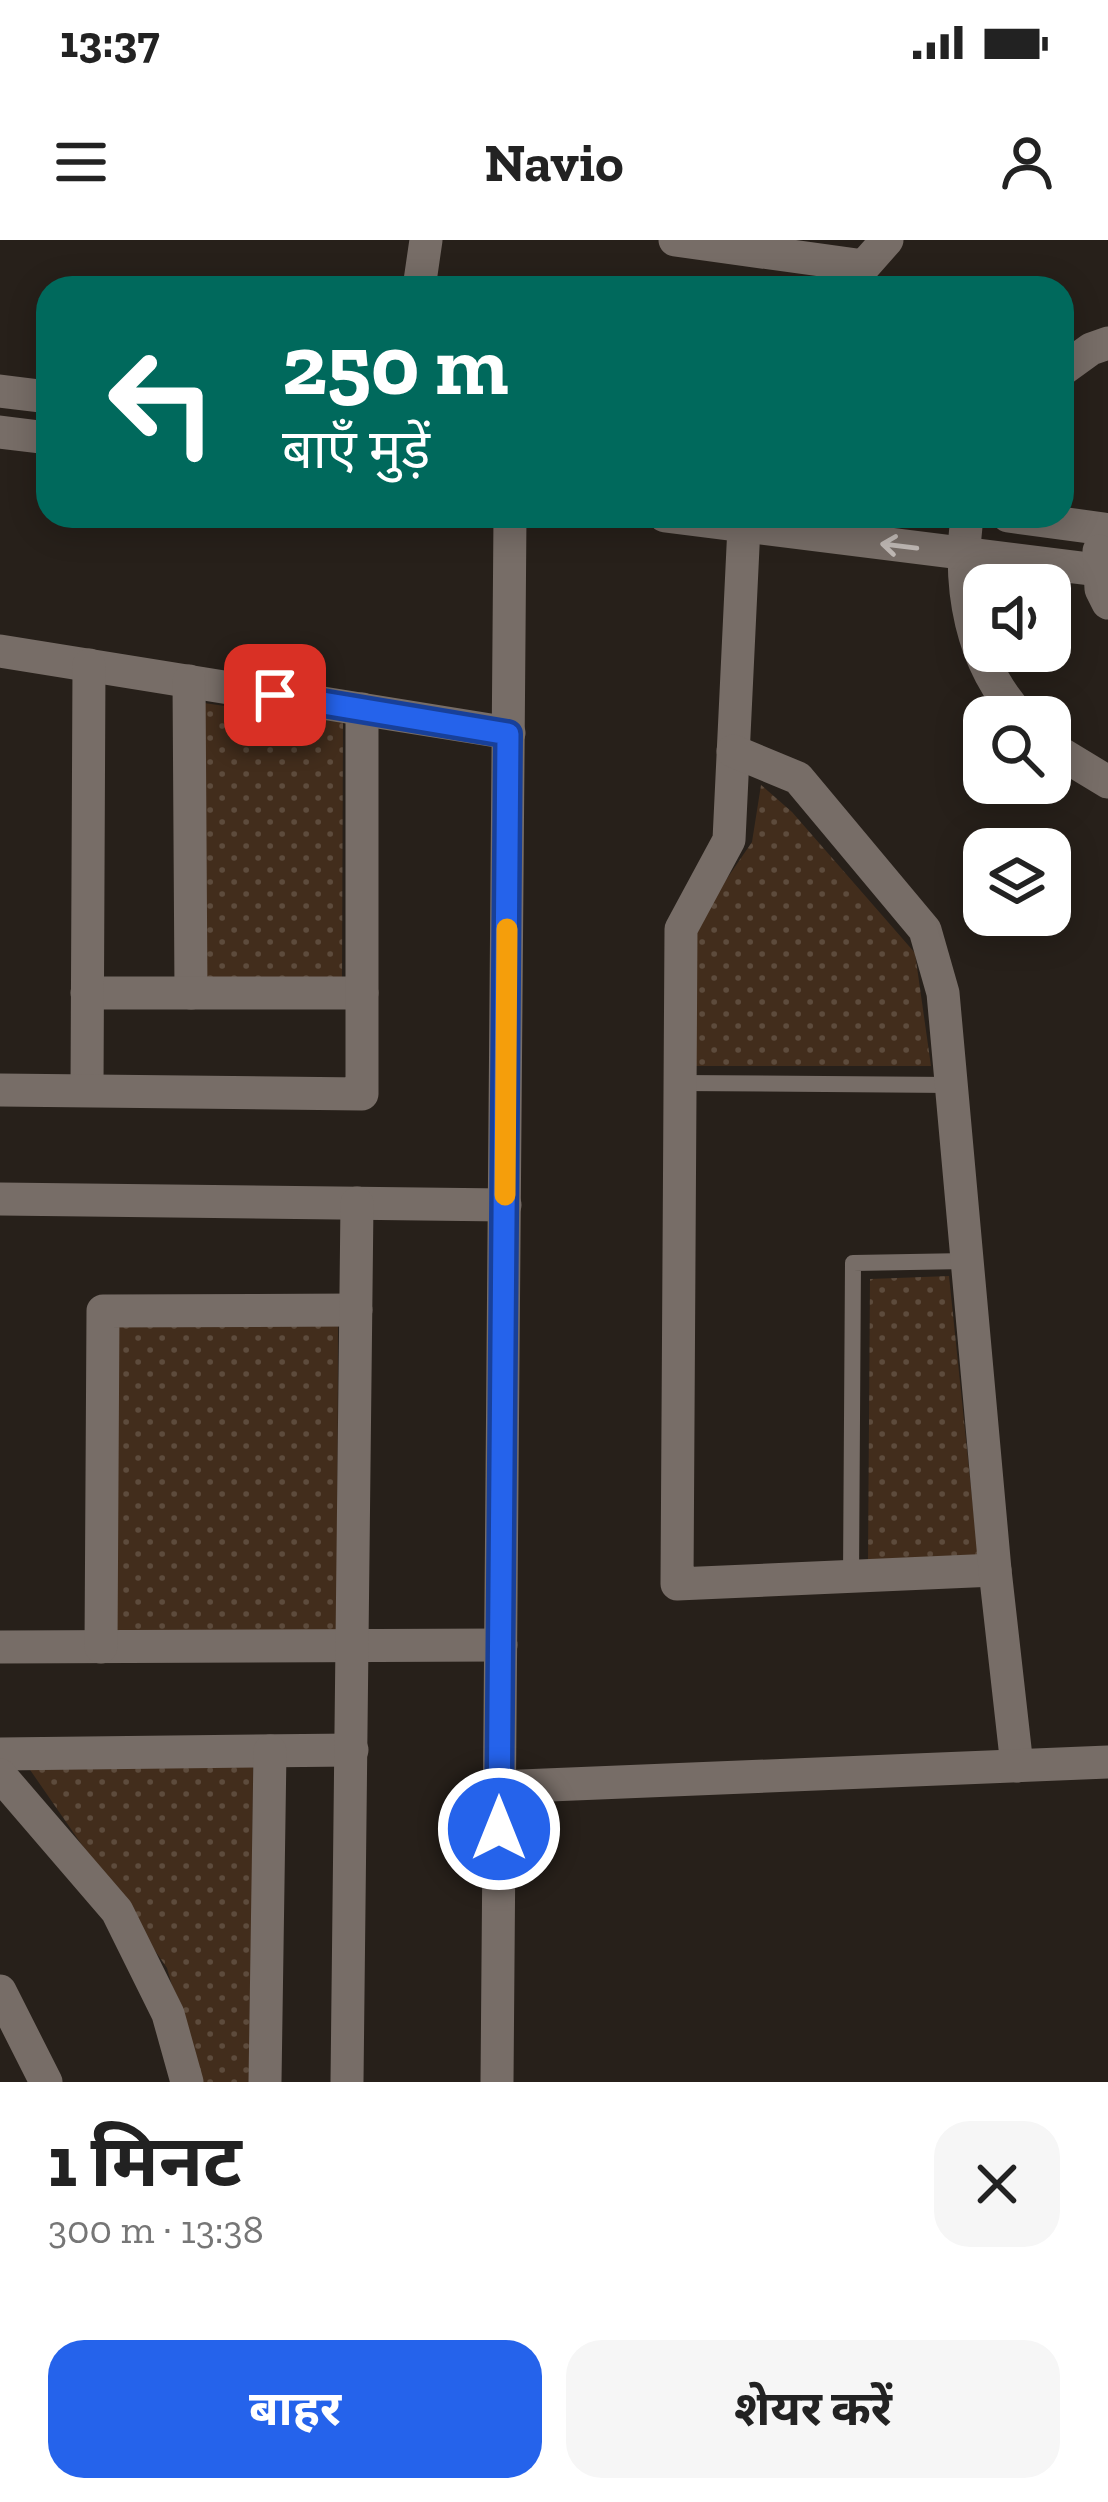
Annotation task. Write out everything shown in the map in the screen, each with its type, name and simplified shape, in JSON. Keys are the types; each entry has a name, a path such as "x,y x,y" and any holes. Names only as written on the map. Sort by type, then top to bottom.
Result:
{"street":[{"path":"421,276 426,240"},
{"path":"675,240 864,266 886,240"},
{"path":"1074,362 1108,343"},
{"path":"0,391 36,396"},
{"path":"0,432 36,436"},
{"path":"760,528 962,554 1103,586 1106,525 1074,522"},
{"path":"497,2082 511,528"},
{"path":"744,528 729,840 681,929 677,1584 994,1570"},
{"path":"965,528 962,554 968,616 1004,696"},
{"path":"0,650 508,734"},
{"path":"87,1088 89,665"},
{"path":"189,681 190,993"},
{"path":"0,1090 362,1094 362,710"},
{"path":"733,751 798,778 925,930 943,993 994,1570 1017,1766"},
{"path":"1071,760 1108,782"},
{"path":"87,993 362,993"},
{"path":"0,1198 505,1205"},
{"path":"347,2082 357,1203"},
{"path":"101,1647 103,1311 356,1310"},
{"path":"0,1647 501,1645"},
{"path":"0,1754 352,1750"},
{"path":"265,2082 270,1751"},
{"path":"500,1787 1108,1762"},
{"path":"0,1775 117,1911 168,2014 187,2082"},
{"path":"0,1991 8,2026 46,2082"}],"lane":[{"path":"680,1083 951,1085"},
{"path":"851,1576 853,1263 967,1261"}],"shaded area":[{"path":"204,703 343,723 342,981 202,980"},
{"path":"761,785 792,812 915,953 931,1066 693,1066 695,925 752,842"},
{"path":"949,1276 978,1555 868,1561 870,1279"},
{"path":"116,1325 338,1326 337,1631 117,1630"},
{"path":"26,1764 253,1767 251,2082 199,2082 167,1968"}],"slow traffic":[{"path":"505,1195 507,929"}],"route":[{"path":"275,695 508,734 499,1829"}]}
